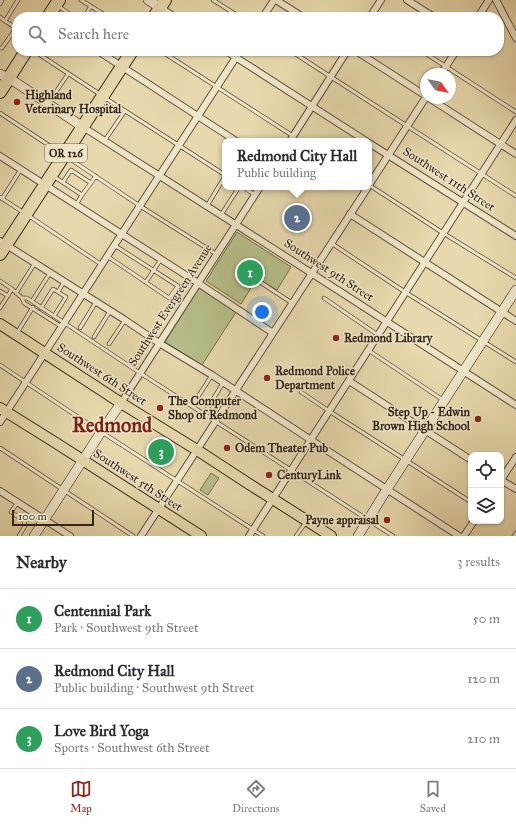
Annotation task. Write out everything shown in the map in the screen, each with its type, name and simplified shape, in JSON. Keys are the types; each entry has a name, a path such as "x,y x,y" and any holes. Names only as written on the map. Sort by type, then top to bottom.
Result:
{"highway":[{"path":"53,12 60,4"},
{"path":"0,92 4,76 22,56"},
{"name":"OR 126","path":"2,246 26,214 129,56"}],"main road":[{"name":"Southwest 6th Street","path":"0,324 120,403 197,450 331,536"},
{"name":"Southwest 5th Street","path":"3,410 201,536"}],"street":[{"path":"148,0 160,8"},
{"path":"266,12 275,0 295,12"},
{"path":"373,12 381,0"},
{"path":"407,0 426,12"},
{"path":"481,12 489,0"},
{"path":"496,0 502,12"},
{"path":"504,15 516,38"},
{"path":"106,56 231,138"},
{"path":"233,56 361,138"},
{"path":"292,138 344,56"},
{"path":"364,56 420,93"},
{"path":"446,66 453,56"},
{"path":"0,422 3,410 26,382 236,58"},
{"name":"Southwest 9th Street","path":"4,76 516,405"},
{"path":"372,181 421,104"},
{"path":"438,104 516,154"},
{"path":"249,536 516,120"},
{"name":"Southwest 11th Street","path":"372,145 516,236"},
{"path":"0,156 273,333"},
{"name":"Southwest Evergreen Avenue","path":"34,536 258,190"},
{"path":"141,536 366,190"},
{"path":"350,214 516,322"},
{"path":"2,246 35,263 125,320 459,536"},
{"path":"358,536 516,290"},
{"path":"349,381 468,458"},
{"path":"504,475 516,457"},
{"path":"504,482 516,489"},
{"path":"0,491 70,536"},
{"path":"464,536 472,524"}],"lane":[{"path":"0,4 2,0"},
{"path":"5,21 18,0"},
{"path":"81,0 100,12"},
{"path":"213,0 232,12"},
{"path":"60,4 69,12"},
{"path":"87,12 91,6"},
{"path":"0,17 12,25"},
{"path":"0,48 2,48 12,34"},
{"path":"42,56 222,174"},
{"path":"169,56 217,87 290,138"},
{"path":"300,56 516,196"},
{"path":"430,56 516,112"},
{"path":"48,104 68,74"},
{"path":"105,140 125,111"},
{"path":"0,114 216,254"},
{"path":"21,169 1,198 102,265"},
{"path":"63,182 71,170 90,183"},
{"path":"52,174 82,195"},
{"path":"76,205 96,176"},
{"path":"207,206 222,181"},
{"path":"372,188 516,278"},
{"path":"221,215 237,190"},
{"path":"248,190 255,195"},
{"path":"331,243 516,362"},
{"path":"107,256 169,298 178,286 114,246"},
{"path":"146,282 161,259"},
{"path":"16,294 35,263"},
{"path":"32,301 50,273"},
{"path":"256,280 292,303"},
{"path":"0,281 22,298 27,298 54,316 63,325"},
{"path":"58,292 64,282"},
{"path":"0,308 12,289"},
{"path":"41,308 53,289 58,292 66,297 54,316"},
{"path":"0,291 8,296"},
{"path":"22,298 24,303 63,325 192,406 393,536"},
{"path":"324,298 378,334"},
{"path":"80,328 96,302"},
{"path":"16,335 35,304"},
{"path":"94,337 110,311"},
{"path":"109,344 125,320"},
{"path":"368,350 445,401"},
{"path":"0,366 263,536"},
{"path":"192,406 212,376"},
{"path":"204,414 224,383"},
{"path":"301,392 468,500"},
{"path":"0,448 133,536"},
{"path":"18,502 11,512 24,520 25,526 18,536"},
{"path":"296,536 306,520"}],"green space":[{"path":"237,232 291,267 277,290 257,278 241,304 206,281"},
{"path":"199,288 236,312 202,365 165,342"},
{"path":"211,473 219,478 208,495 200,490"}],"place":[{"name":"Highland Veterinary Hospital","path":"17,102"},
{"name":"Redmond City Hall","path":"297,218"},
{"name":"Centennial Park","path":"250,273"},
{"name":"Redmond Library","path":"336,338"},
{"name":"Redmond Police Department","path":"267,378"},
{"name":"The Computer Shop of Redmond","path":"160,408"},
{"name":"Step Up - Edwin Brown High School","path":"478,419"},
{"name":"Odem Theater Pub","path":"227,448"},
{"name":"Love Bird Yoga","path":"161,452"},
{"name":"CenturyLink","path":"269,475"},
{"name":"Payne appraisal","path":"387,520"}],"district":[{"name":"Redmond","path":"112,425"}]}
